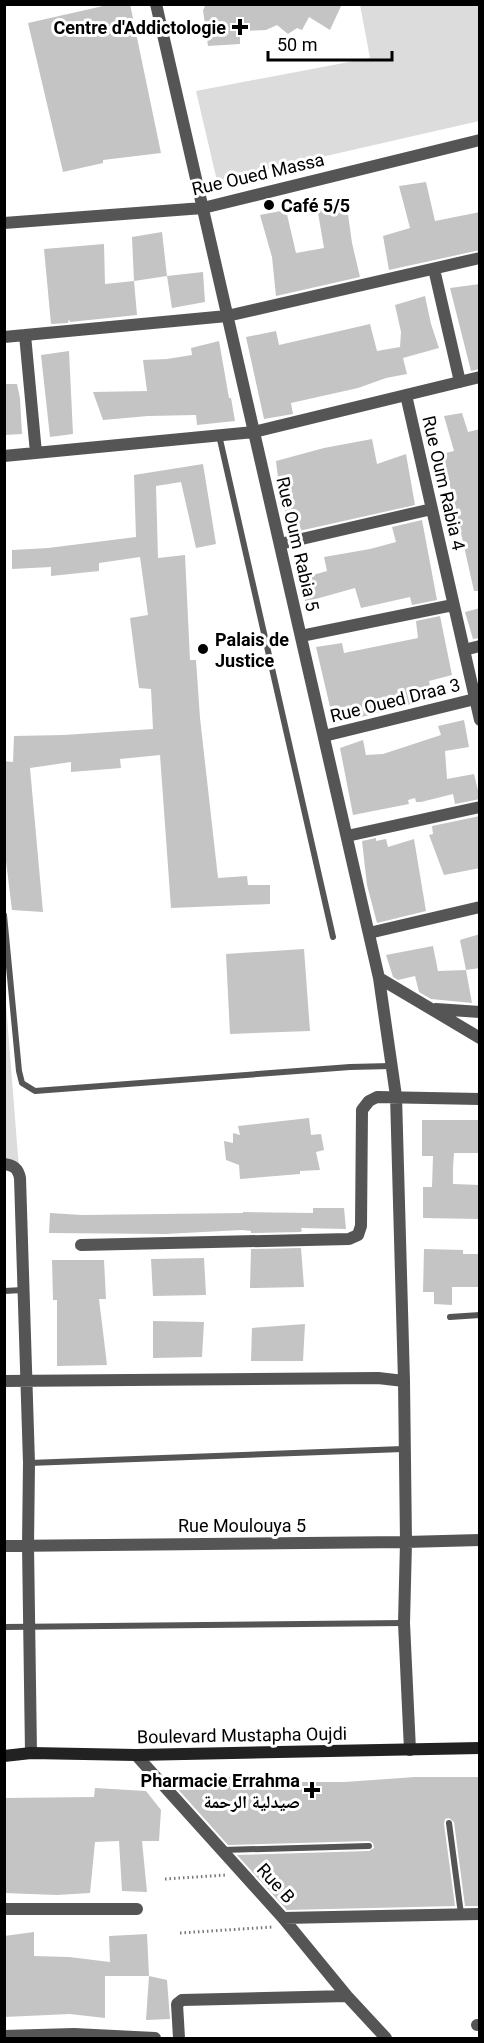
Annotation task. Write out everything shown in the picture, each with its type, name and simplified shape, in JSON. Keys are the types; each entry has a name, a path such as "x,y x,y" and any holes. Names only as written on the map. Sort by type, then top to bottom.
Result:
{"main road":[{"name":"Boulevard Mustapha Oujdi","path":"4,1756 31,1753 136,1755 480,1748"}],"street":[{"name":"Rue Oum Rabia 5","path":"156,4 380,978 396,1096 404,1381 406,1542 404,1623 410,1750"},
{"name":"Rue Oued Massa","path":"4,223 203,208 480,140"},
{"path":"4,337 227,316 480,258"},
{"path":"434,269 460,382"},
{"path":"25,335 36,453"},
{"path":"4,456 254,432 480,377"},
{"name":"Rue Oum Rabia 4","path":"406,395 480,720"},
{"path":"280,544 432,509"},
{"path":"301,636 453,605"},
{"path":"464,650 480,646"},
{"name":"Rue Oued Draa 3","path":"324,736 475,699"},
{"path":"347,836 480,807"},
{"path":"369,933 480,907"},
{"path":"380,978 480,1038"},
{"path":"432,1009 480,1012"},
{"path":"81,1245 349,1239 358,1235 361,1226 362,1110 369,1101 377,1097 396,1096 480,1099"},
{"path":"4,1164 12,1165 17,1169 20,1178 29,1463 31,1753"},
{"path":"4,1381 378,1378 404,1381"},
{"name":"Rue Moulouya 5","path":"4,1546 480,1540"},
{"name":"Rue B","path":"136,1755 286,1922 347,1996 386,2038"},
{"path":"4,1909 137,1909"},
{"path":"286,1922 480,1914"},
{"path":"179,2038 177,2004 182,2000 347,1996"},
{"path":"4,2036 74,2034 155,2038"}],"lane":[{"path":"219,435 333,937"},
{"path":"4,915 19,1071 22,1083 35,1091 350,1067 392,1066"},
{"path":"4,1291 24,1290"},
{"path":"450,1317 480,1315"},
{"path":"29,1463 404,1449"},
{"path":"4,1628 404,1623"},
{"path":"449,1822 461,1914"},
{"path":"221,1850 369,1846"}],"path":[{"path":"165,1880 243,1874"},
{"path":"180,1934 286,1922"}],"shaded area":[{"path":"360,5 479,5 479,121 217,181 196,91 370,58"},
{"path":"4,978 19,1169 4,1170"}],"building":[{"path":"112,4 130,4 161,153 103,160 103,163 63,172 28,23"},
{"name":"Centre d'Addictologie","path":"206,4 342,4 330,30 309,17 302,30 297,28 288,34 277,25 266,30 240,31 240,44 208,46 203,10"},
{"path":"426,182 435,221 480,212 480,250 389,270 383,236 410,228 399,186"},
{"path":"346,200 360,277 276,296 272,257 260,215 286,210 296,253 324,248 317,207"},
{"path":"162,232 167,276 134,281 132,237"},
{"path":"104,244 105,284 134,281 137,315 70,322 69,319 68,323 51,324 44,249"},
{"path":"203,272 205,302 172,308 167,276"},
{"path":"480,284 480,369 471,371 450,288"},
{"path":"425,296 439,348 403,358 407,374 291,403 293,414 264,419 246,337 276,331 279,345 370,324 377,351 400,347 401,332 395,305"},
{"path":"219,341 235,421 197,425 196,415 103,420 93,392 147,391 143,360 192,355 191,348"},
{"path":"69,351 73,434 50,437 41,355"},
{"path":"4,384 17,384 22,434 4,435"},
{"path":"462,413 468,432 480,429 480,591 474,591 441,454 454,451 444,416"},
{"path":"372,439 377,464 406,454 415,505 290,533 279,486 276,461 324,448"},
{"path":"203,464 216,544 196,548 181,482 156,486 158,558 185,555 190,660 196,660 200,718 218,878 247,876 248,885 270,885 270,904 171,908 160,755 120,759 121,768 71,772 71,762 30,768 43,912 12,910 4,845 4,761 13,762 14,736 153,729 151,689 139,688 130,618 148,615 140,557 99,563 99,571 51,576 51,567 12,569 12,550 136,537 134,475"},
{"path":"422,520 437,600 412,605 410,597 361,608 355,588 305,602 302,578 327,571 324,557 396,542 392,527"},
{"path":"480,608 480,638 473,639 465,612"},
{"path":"440,616 452,675 429,681 432,694 408,705 334,724 316,647 342,643 344,653 418,638 416,621"},
{"path":"464,720 469,747 445,751 447,779 474,774 480,799 455,804 453,794 421,802 416,802 415,798 408,800 409,804 353,815 340,748 363,740 366,755 383,754 441,735 438,726"},
{"path":"480,816 480,868 444,875 429,835 433,834 432,826"},
{"path":"376,838 376,841 386,839 388,847 414,839 426,911 377,923 367,885 362,841"},
{"path":"480,934 480,968 466,970 460,940"},
{"path":"433,946 438,971 466,970 472,1003 431,999 419,992 415,976 398,980 393,977 386,955"},
{"path":"304,949 310,1031 230,1034 226,954"},
{"path":"309,1118 311,1135 321,1134 324,1150 316,1152 320,1170 240,1179 239,1165 226,1160 224,1141 233,1143 233,1133 240,1135 238,1126"},
{"path":"422,1120 480,1120 480,1153 454,1153 453,1184 480,1185 480,1219 423,1218 423,1187 432,1187 433,1156 422,1156"},
{"path":"313,1208 344,1208 346,1229 301,1228 300,1232 251,1233 251,1231 242,1230 165,1234 49,1233 50,1213 82,1215 313,1213"},
{"path":"301,1248 304,1287 250,1288 251,1249"},
{"path":"424,1249 463,1250 463,1254 480,1254 480,1287 452,1287 452,1305 434,1304 434,1292 423,1292"},
{"path":"204,1258 206,1295 153,1296 151,1259"},
{"path":"52,1260 104,1260 106,1299 99,1299 107,1365 57,1366 57,1300 53,1300"},
{"path":"153,1321 204,1322 202,1357 153,1358"},
{"path":"305,1324 303,1361 251,1361 252,1328"},
{"path":"176,1776 236,1777 281,1782 480,1777 480,1906 465,1906 454,1822 449,1818 445,1819 444,1824 455,1906 287,1910 237,1855 369,1851 374,1848 373,1843 369,1841 228,1845 175,1786"},
{"path":"95,1788 146,1791 161,1810 159,1841 142,1841 147,1892 122,1891 119,1841 95,1842 90,1893 57,1895 4,1893 4,1798 94,1797"},
{"path":"34,1932 34,1956 110,1962 109,1936 147,1934 149,1976 105,1976 105,2018 70,2014 4,2017 4,1936"},
{"path":"149,1976 167,1980 170,2019 146,2020"}],"place":[{"name":"Centre d'Addictologie","path":"240,27"},
{"name":"Café 5/5","path":"269,205"},
{"name":"Palais de Justice","path":"203,649"},
{"name":"Pharmacie Errahma صيدلية الرحمة","path":"312,1790"}]}
